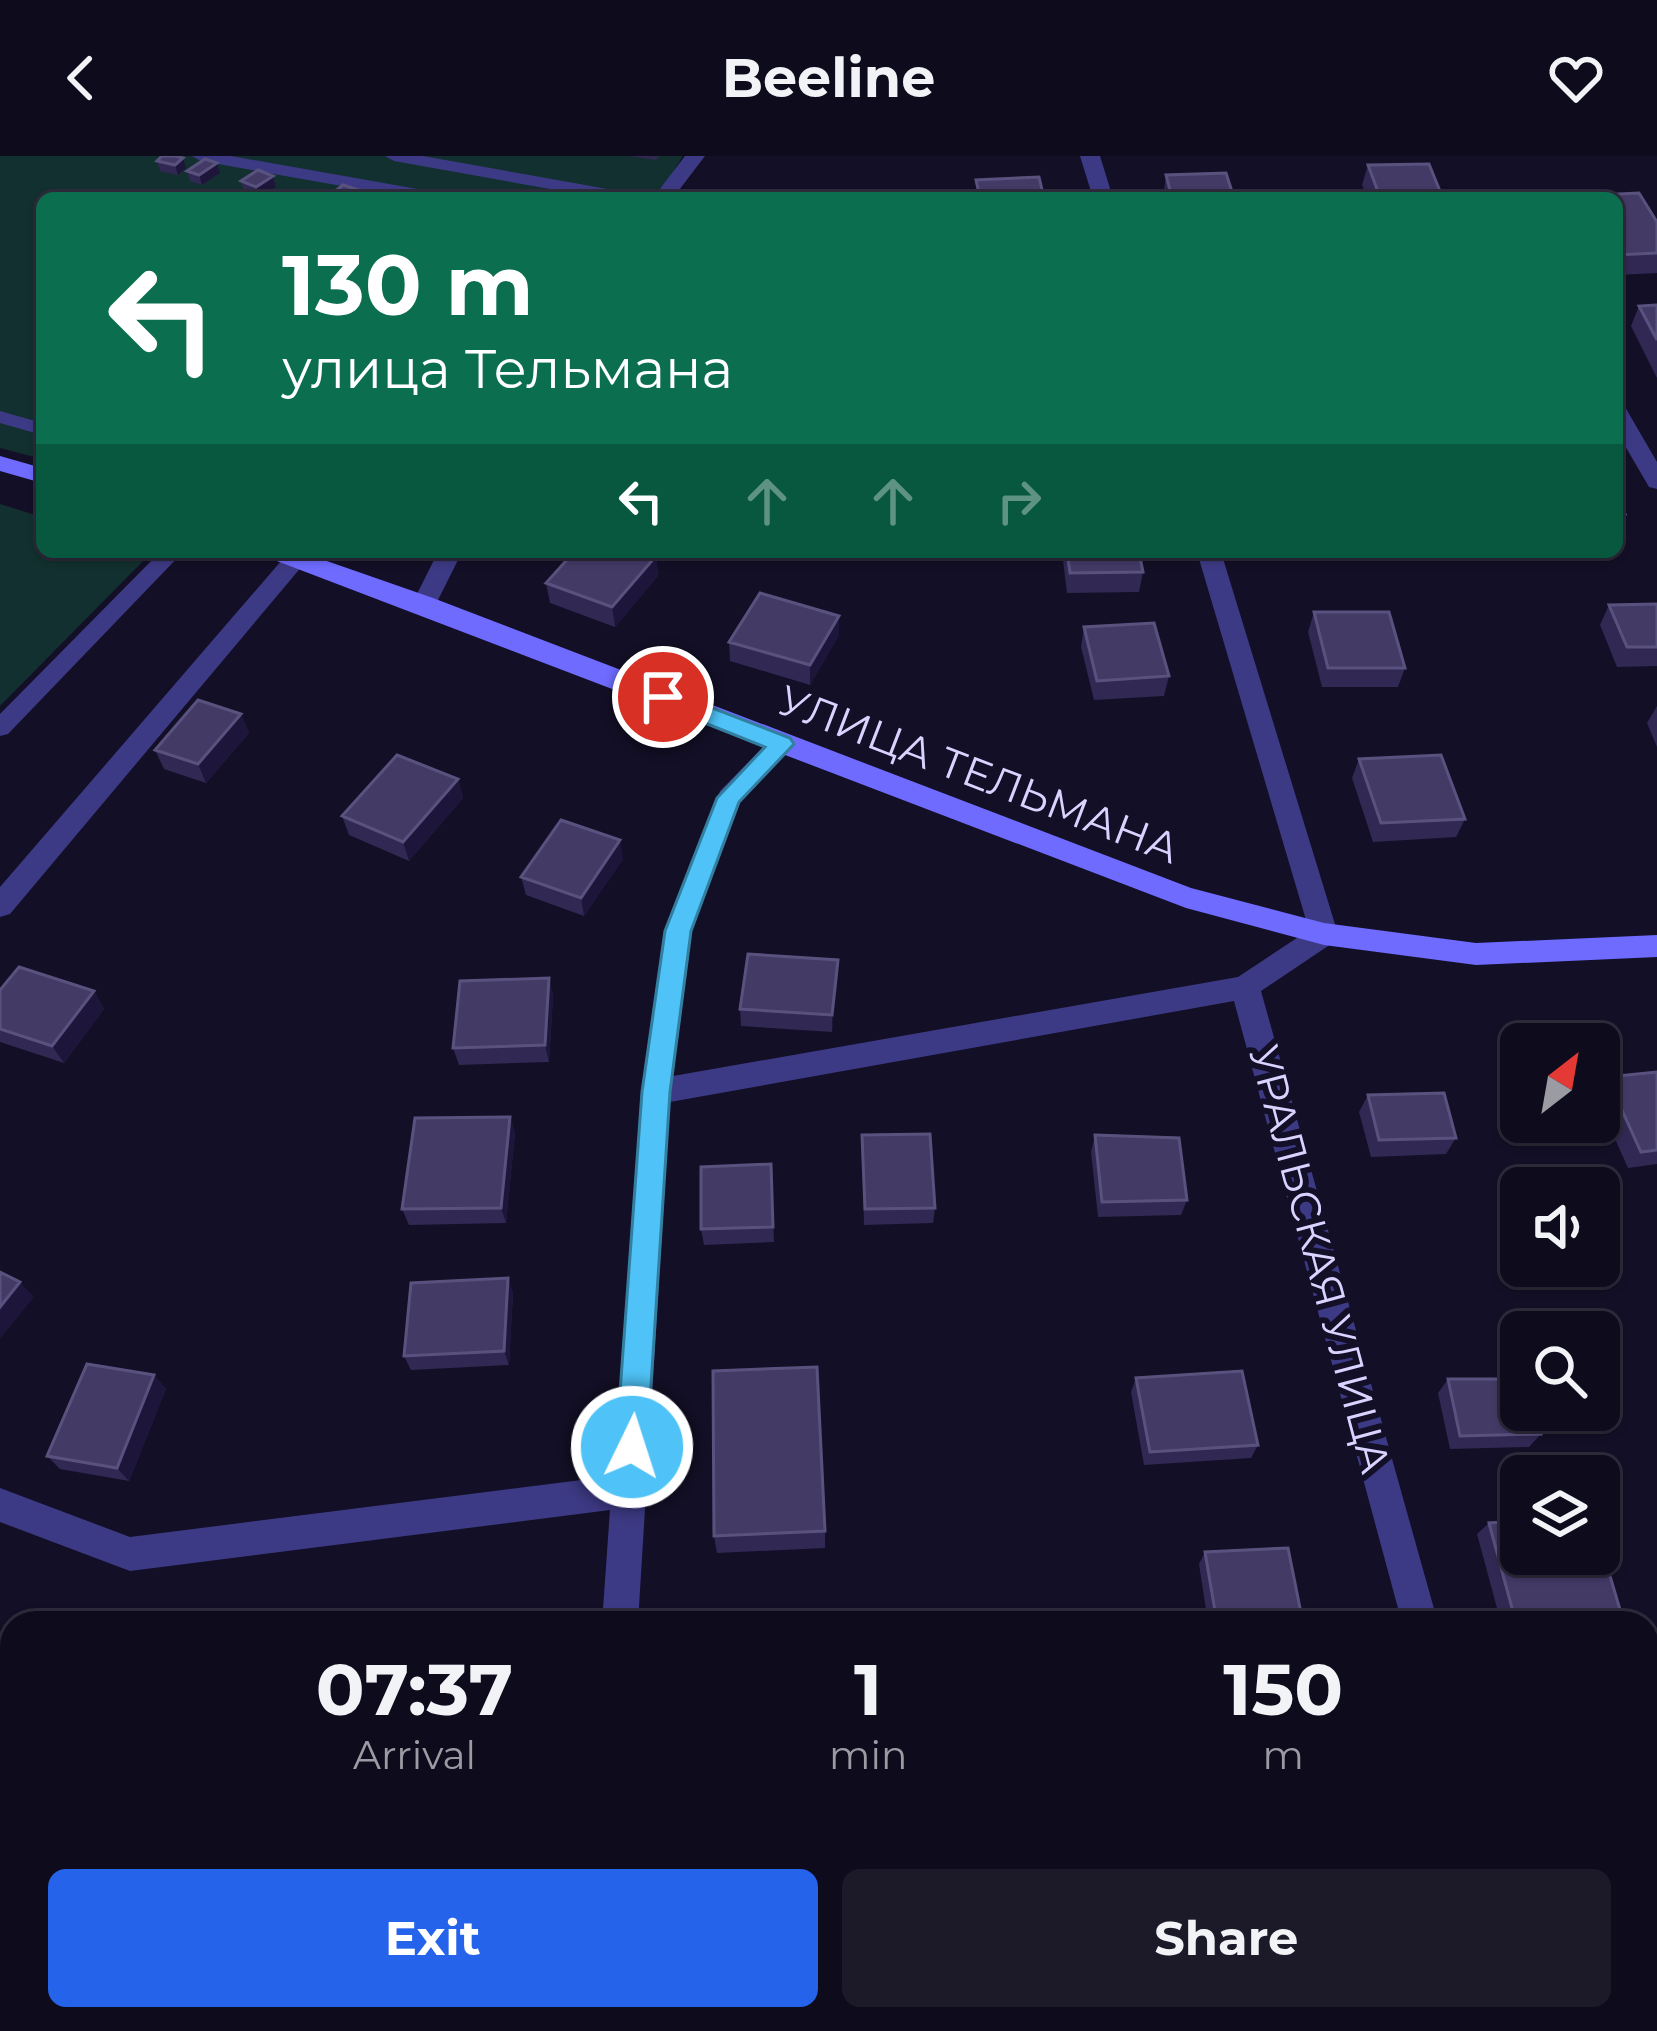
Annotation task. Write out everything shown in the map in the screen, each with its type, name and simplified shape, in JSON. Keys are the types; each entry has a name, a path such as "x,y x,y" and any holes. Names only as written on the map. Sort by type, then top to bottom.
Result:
{"street":[{"path":"668,192 695,156"},
{"path":"1090,156 1101,192"},
{"path":"1623,422 1657,482"},
{"path":"0,463 36,474"},
{"path":"0,906 284,558"},
{"name":"УЛИЦА ТЕЛЬМАНА","path":"294,558 1186,897 1324,934 1476,954 1657,946"},
{"path":"424,604 447,558"},
{"path":"1211,558 1324,934"},
{"path":"621,1611 656,1092 678,931 729,798 782,744"},
{"name":"УРАЛЬСКАЯ УЛИЦА","path":"1324,934 1245,987 1417,1611"},
{"path":"656,1092 1245,987"},
{"path":"0,1505 130,1555 628,1491"}],"lane":[{"path":"201,156 406,192"},
{"path":"394,156 596,192"},
{"path":"0,417 36,427"},
{"path":"0,728 166,558"}],"green space":[{"path":"0,156 683,156 661,192 36,192 36,457 0,448"},
{"path":"0,504 36,515 36,558 146,558 0,706"}],"building":[{"path":"162,156 183,158 175,165 157,161"},
{"path":"205,159 217,163 199,175 187,171"},
{"path":"1429,164 1440,192 1378,192 1368,165"},
{"path":"258,170 273,176 256,187 241,181"},
{"path":"1226,173 1232,192 1170,192 1166,175"},
{"path":"1039,177 1043,192 979,192 976,180"},
{"path":"343,185 365,192 334,192"},
{"path":"1639,193 1657,222 1657,253 1623,255 1623,194"},
{"path":"1657,305 1657,340 1639,306"},
{"path":"569,558 654,558 612,607 546,583"},
{"path":"1068,558 1140,558 1143,572 1070,573"},
{"path":"760,593 839,616 810,665 729,642"},
{"path":"1657,604 1657,647 1627,647 1609,605"},
{"path":"1314,612 1389,612 1405,668 1328,668"},
{"path":"1154,623 1169,676 1097,681 1084,627"},
{"path":"198,700 241,714 198,764 155,750"},
{"path":"397,755 458,779 403,842 342,816"},
{"path":"1441,755 1465,819 1381,823 1359,759"},
{"path":"561,820 620,840 581,898 521,877"},
{"path":"748,954 838,960 832,1015 740,1009"},
{"path":"19,967 94,991 52,1046 0,1029 0,990"},
{"path":"549,978 545,1045 453,1048 460,981"},
{"path":"1657,1072 1657,1150 1641,1152 1620,1106 1620,1076"},
{"path":"1444,1093 1456,1138 1379,1140 1368,1095"},
{"path":"510,1117 501,1208 402,1209 415,1118"},
{"path":"930,1134 935,1208 865,1209 862,1135"},
{"path":"1095,1135 1179,1138 1187,1200 1102,1202"},
{"path":"771,1164 773,1227 701,1229 701,1167"},
{"path":"0,1272 20,1282 0,1307"},
{"path":"508,1278 504,1351 404,1356 411,1283"},
{"path":"87,1364 154,1375 117,1468 47,1456"},
{"path":"817,1367 825,1531 714,1536 713,1371"},
{"path":"1242,1371 1258,1445 1150,1452 1136,1378"},
{"path":"1448,1379 1500,1379 1500,1431 1541,1434 1460,1436"},
{"path":"1500,1522 1500,1564 1489,1523"},
{"path":"1288,1548 1301,1611 1215,1611 1205,1552"},
{"path":"1503,1575 1610,1575 1620,1611 1513,1611"}],"route":[{"path":"632,1447 656,1092 678,931 729,798 782,744 663,697"}]}
